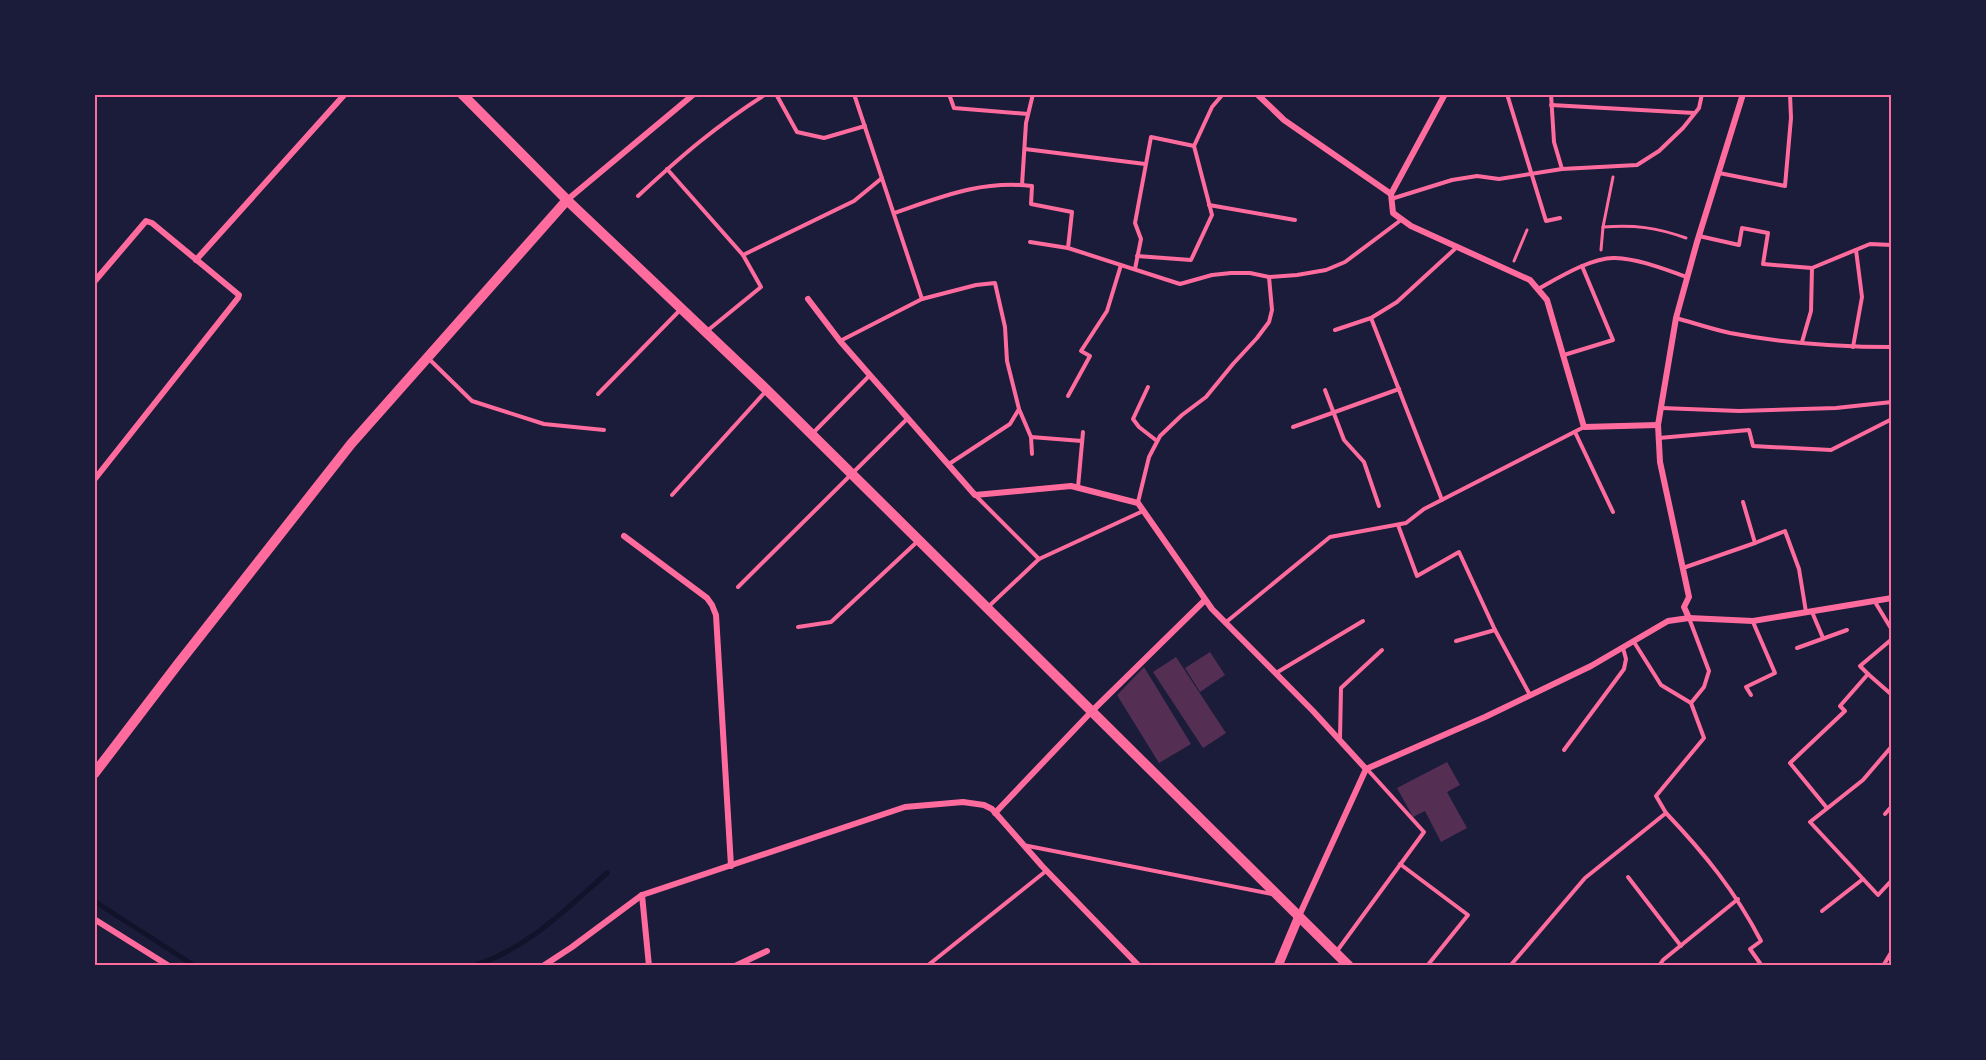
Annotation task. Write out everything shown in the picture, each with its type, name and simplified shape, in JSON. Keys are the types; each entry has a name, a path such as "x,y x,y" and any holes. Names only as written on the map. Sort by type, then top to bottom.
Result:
{"main road":[{"path":"462,94 567,200 812,434 1349,966"},
{"path":"94,774 351,444 567,200"}],"street":[{"path":"196,260 345,94"},
{"path":"567,200 694,94"},
{"path":"1257,94 1284,120 1391,196"},
{"path":"1445,94 1391,196 1393,213 1411,226 1530,280 1538,289 1547,300 1584,428 1659,425"},
{"path":"1689,618 1684,607 1689,597 1660,462 1660,408 1676,318 1743,94"},
{"path":"94,282 146,221 152,223 235,291 238,298 94,480"},
{"path":"808,298 840,341 975,495 1071,486 1138,503 1204,601 1366,769"},
{"path":"624,536 707,598 716,615 731,866"},
{"path":"1278,966 1366,769 1591,666 1668,621 1689,618 1753,621 1892,598"},
{"path":"995,813 1092,711 1204,601"},
{"path":"543,966 642,895 905,807 963,802 984,805 995,813 1047,871 1139,966"},
{"path":"642,895 649,966"},
{"path":"94,919 169,966"},
{"path":"735,966 767,951"}],"lane":[{"path":"638,196 695,144 766,94"},
{"path":"776,94 797,132 824,138 865,126"},
{"path":"854,94 922,299"},
{"path":"949,94 954,108 1028,114"},
{"path":"1022,185 1028,114 1033,94"},
{"path":"1137,256 1191,260 1212,216 1194,146 1212,107 1222,94"},
{"path":"1507,94 1546,220 1560,218"},
{"path":"1551,94 1554,142 1562,169"},
{"path":"1391,196 1452,180 1478,176 1499,180 1562,169 1637,165 1659,151 1683,128 1699,108 1702,94"},
{"path":"1718,173 1785,186 1791,118 1790,94"},
{"path":"1551,105 1694,113"},
{"path":"1135,269 1141,239 1135,223 1150,136 1194,146"},
{"path":"1025,149 1145,164"},
{"path":"667,169 743,255 761,287 706,332"},
{"path":"743,255 854,201 882,178"},
{"path":"894,213 959,191 997,184 1032,186 1031,204 1072,212 1068,248"},
{"path":"1209,206 1295,220"},
{"path":"1030,242 1068,248 1180,284 1212,275 1231,273 1250,273 1269,277 1326,270 1345,262 1402,219"},
{"path":"1698,239 1739,245 1742,228 1768,233 1763,264 1812,268 1870,244 1892,245"},
{"path":"1335,330 1371,318 1397,302 1457,247"},
{"path":"1853,347 1862,297 1856,250"},
{"path":"1538,289 1582,266 1613,258 1641,262 1688,278"},
{"path":"1068,396 1090,356 1081,351 1107,311 1121,265"},
{"path":"1564,355 1613,340 1582,266"},
{"path":"1802,342 1811,311 1812,268"},
{"path":"1138,503 1149,457 1160,436 1206,397 1269,322 1272,310 1269,277"},
{"path":"840,341 922,299 976,285 995,283 1005,327 1007,361 1019,409 1031,436 1032,454"},
{"path":"598,394 682,308"},
{"path":"1371,318 1442,500"},
{"path":"1676,318 1729,333 1853,347 1892,347"},
{"path":"427,357 472,401 544,424 604,430"},
{"path":"812,434 870,375"},
{"path":"1148,387 1133,419 1139,427 1157,441"},
{"path":"1293,427 1399,389"},
{"path":"672,495 767,390"},
{"path":"1325,390 1344,440 1364,462 1379,506"},
{"path":"1660,408 1739,411 1836,408 1892,402"},
{"path":"948,465 1010,424 1019,409"},
{"path":"738,587 908,418"},
{"path":"1659,438 1749,430 1753,446 1831,450 1892,419"},
{"path":"1225,623 1330,537 1406,523 1424,509 1584,428"},
{"path":"1078,487 1083,432"},
{"path":"1575,432 1613,512"},
{"path":"1031,436 1083,441"},
{"path":"975,495 1039,559"},
{"path":"1743,502 1755,543"},
{"path":"987,608 1039,559 1143,511"},
{"path":"1398,525 1417,576 1459,552 1495,630 1530,695"},
{"path":"1682,569 1785,531 1799,569 1809,612 1823,639"},
{"path":"798,627 831,622 919,541"},
{"path":"1874,601 1892,630"},
{"path":"1689,618 1708,671 1704,687 1691,703"},
{"path":"1276,674 1363,621"},
{"path":"1751,695 1746,687 1775,673 1753,621"},
{"path":"1456,641 1495,630"},
{"path":"1797,648 1847,630"},
{"path":"1892,639 1860,666 1892,694"},
{"path":"1633,641 1661,685 1691,703 1704,738 1656,796 1666,813 1703,851 1738,899 1761,941 1750,949 1762,966"},
{"path":"1564,750 1624,669 1626,658 1623,647"},
{"path":"1340,740 1341,688 1382,650"},
{"path":"1827,808 1790,763 1845,711 1840,706 1868,674"},
{"path":"1892,747 1863,780 1810,822 1878,895 1892,880"},
{"path":"1336,952 1424,832 1366,769"},
{"path":"1886,814 1892,806"},
{"path":"1510,966 1585,878 1666,813"},
{"path":"1022,844 1278,896"},
{"path":"1400,864 1468,915 1427,966"},
{"path":"927,966 1047,871"},
{"path":"1628,877 1680,946"},
{"path":"1822,911 1863,879"},
{"path":"1659,966 1738,899"},
{"path":"1890,966 1884,964 1892,951"},
{"path":"1128,966 1134,960"}],"path":[{"path":"1601,261 1603,227 1616,166"},
{"path":"1603,227 1648,226 1698,239"},
{"path":"1510,271 1527,230"}],"building":[{"path":"1210,652 1225,675 1200,692 1185,668"},
{"path":"1176,657 1226,733 1203,748 1153,672"},
{"path":"1144,667 1191,744 1159,763 1117,695"},
{"path":"1447,762 1460,785 1447,792 1467,828 1441,842 1425,811 1413,817 1397,788"}],"waterway":[{"path":"473,966 493,959 528,939 607,873"},
{"path":"94,901 195,966"}]}
